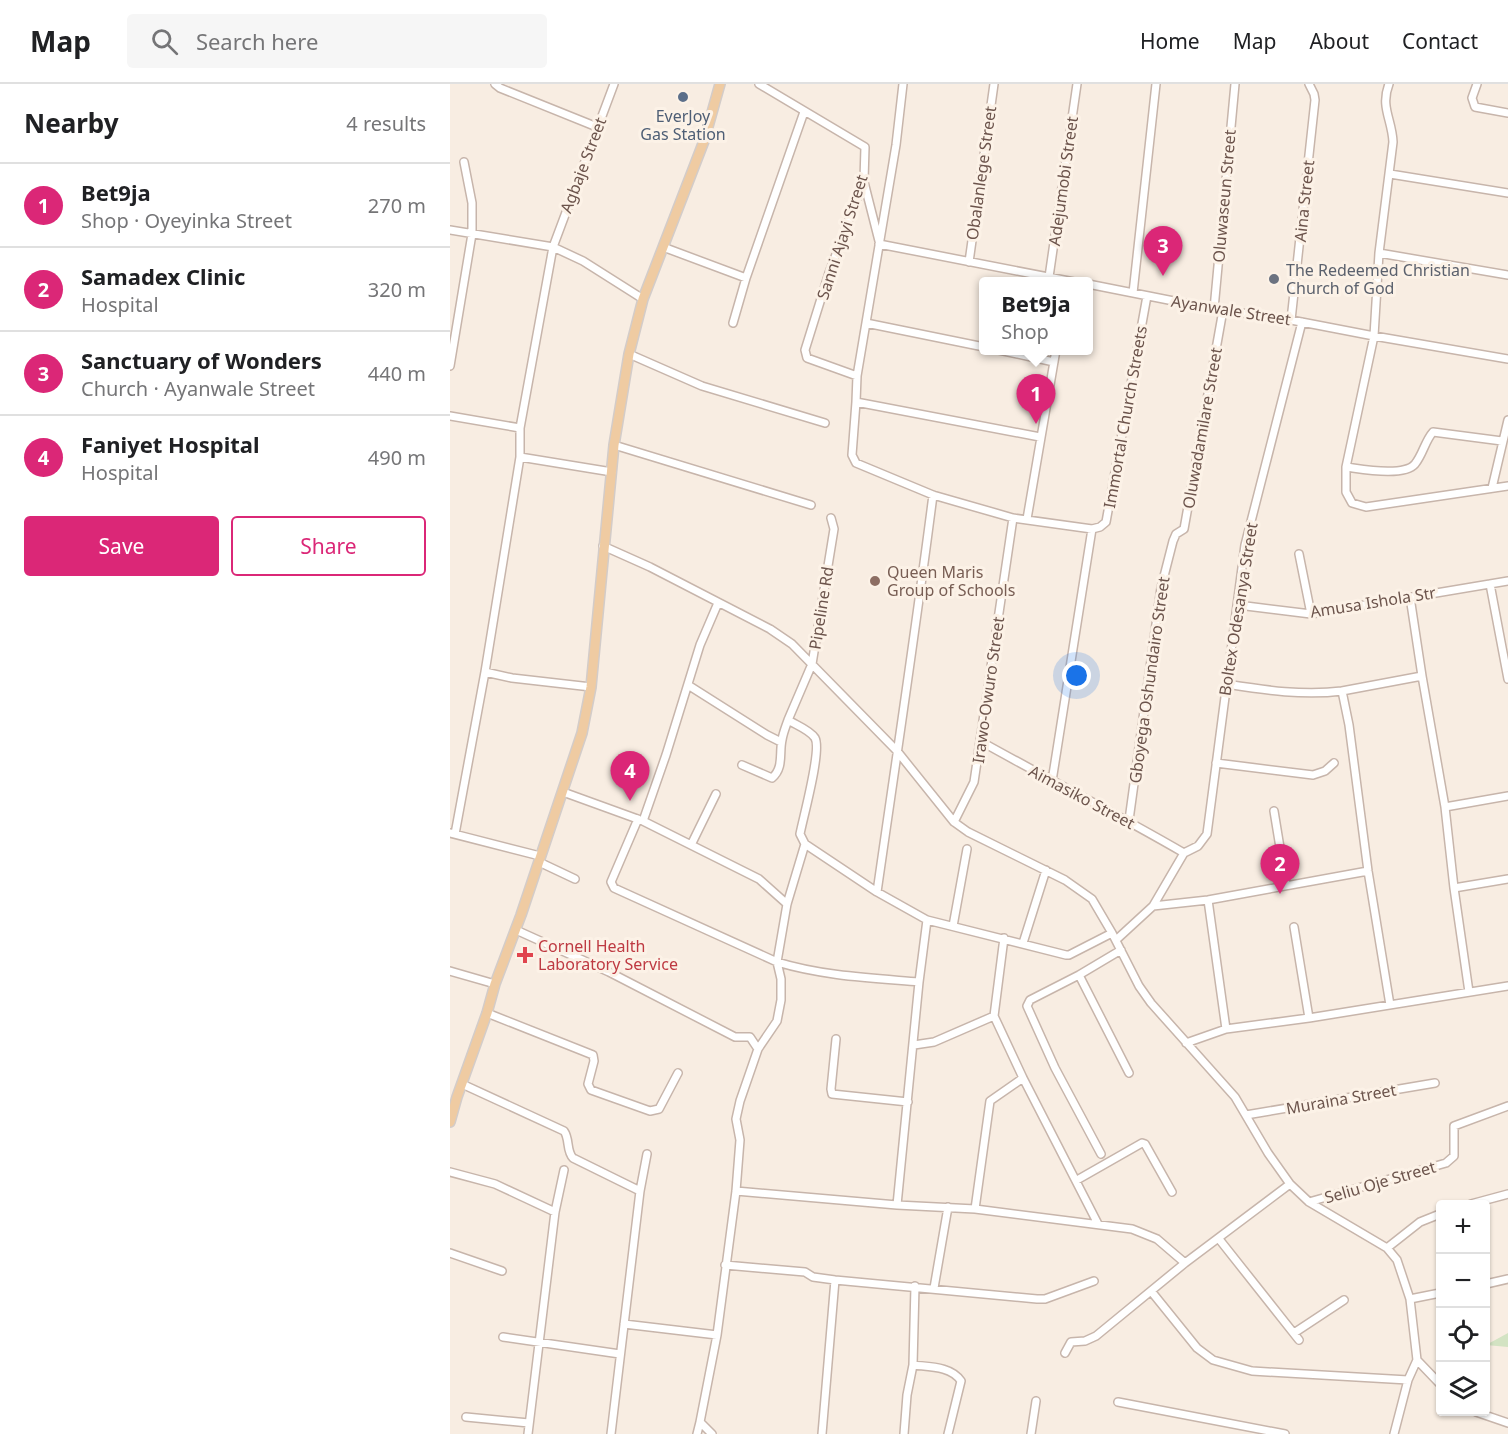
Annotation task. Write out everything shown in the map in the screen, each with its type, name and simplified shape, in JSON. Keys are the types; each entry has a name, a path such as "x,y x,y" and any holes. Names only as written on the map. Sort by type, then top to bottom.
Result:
{"main road":[{"path":"450,1122 582,733 591,687 614,445 629,354 644,299 704,141 720,84"}],"street":[{"path":"495,84 597,127"},
{"name":"Agbaje Street","path":"453,833 485,672 520,457 520,428 553,247 614,84"},
{"name":"Sanni Ajayi Street","path":"759,84 865,147 864,180 805,350 807,358 857,376"},
{"path":"903,84 896,145 857,376 852,455 856,463 933,495 1012,518 1092,529 1052,782"},
{"name":"Obalanlege Street","path":"969,262 994,84"},
{"name":"Adejumobi Street","path":"1049,277 1077,84"},
{"path":"1133,293 1156,84"},
{"name":"Oluwaseun Street","path":"1214,309 1235,84"},
{"name":"Aina Street","path":"1291,320 1315,100 1309,84"},
{"path":"1389,84 1384,100 1392,128 1390,174 1379,253 1374,336 1346,467 1347,492 1349,498 1357,505 1366,507 1508,486"},
{"path":"1477,84 1472,98 1475,107 1508,113"},
{"path":"733,323 746,278 804,112"},
{"path":"450,366 472,234 472,202 464,162"},
{"path":"1390,174 1508,194"},
{"path":"864,180 879,244"},
{"path":"450,230 553,247 583,261 644,299"},
{"path":"879,244 1049,277"},
{"path":"663,247 746,278"},
{"path":"1379,253 1508,275"},
{"name":"Ayanwale Street","path":"1093,285 1214,309 1291,320 1508,359"},
{"name":"Immortal Church Streets","path":"1092,529 1106,522 1147,296"},
{"name":"Oluwadamilare Street","path":"1173,541 1176,534 1184,529 1223,310"},
{"name":"Boltex Odesanya Street","path":"1184,853 1198,846 1207,834 1245,545 1302,322"},
{"path":"866,323 979,346"},
{"path":"629,354 702,386 825,423"},
{"path":"1019,355 1054,362"},
{"path":"1027,519 1055,355"},
{"path":"856,402 1040,437"},
{"path":"450,416 520,428"},
{"path":"1492,488 1508,420"},
{"path":"1346,467 1385,472 1410,468 1415,464 1428,437 1433,432 1502,441"},
{"path":"614,445 811,505"},
{"path":"520,457 612,472"},
{"path":"878,892 933,495"},
{"name":"Pipeline Rd","path":"742,765 772,778 778,771 781,742 812,664 831,553 834,529 831,518"},
{"name":"Irawo-Owuro Street","path":"954,822 975,782 1012,518"},
{"name":"Gboyega Oshundairo Street","path":"1129,820 1161,588 1173,541"},
{"path":"603,546 650,567 770,629 792,644 897,751 954,822 968,832 1079,888 1092,899 1139,986 1151,1003 1235,1096 1268,1153 1290,1184 1309,1202 1387,1248 1397,1260 1410,1299 1417,1360 1408,1380 1394,1434"},
{"path":"1299,554 1311,614"},
{"name":"Amusa Ishola Str","path":"1238,605 1311,614 1508,581"},
{"path":"1490,584 1508,679"},
{"path":"1410,597 1445,807 1469,992"},
{"path":"718,603 700,645 640,820 611,882 612,886 777,962 825,974 919,982"},
{"path":"485,672 512,678 591,687"},
{"path":"1226,684 1316,694 1422,676"},
{"path":"688,685 781,742"},
{"path":"1342,691 1390,1005"},
{"path":"788,720 813,735 817,744 812,784 800,834 805,844 878,892 927,920 1069,955 1114,937 1153,906 1184,853"},
{"name":"Aimasiko Street","path":"980,741 1052,782 1129,820 1184,853"},
{"path":"1216,763 1312,775 1325,771 1334,763"},
{"path":"563,792 640,820 759,879 786,904"},
{"path":"691,845 716,794"},
{"path":"1445,807 1508,796"},
{"path":"1274,811 1286,885"},
{"path":"453,833 539,859 575,879"},
{"path":"697,1434 717,1335 736,1191 740,1140 736,1119 758,1048 777,1021 781,1000 781,979 777,962 786,904 805,844"},
{"path":"953,926 967,849"},
{"path":"1023,943 1046,870"},
{"path":"1153,906 1208,900 1368,871"},
{"path":"1454,888 1508,879"},
{"path":"1208,900 1226,1029"},
{"path":"897,1205 927,920"},
{"path":"1294,927 1309,1018"},
{"path":"516,930 609,972 735,1037 750,1037 758,1048"},
{"path":"1004,938 994,1016 1098,1224"},
{"path":"1101,1154 1055,1068 1028,1006 1030,1000 1121,950"},
{"path":"450,971 495,984"},
{"path":"1079,975 1129,1073"},
{"path":"1186,1042 1226,1029 1508,986"},
{"path":"487,1013 593,1055 594,1061 588,1084 591,1090 650,1111 659,1109 678,1073"},
{"path":"914,1045 934,1042 994,1016"},
{"path":"836,1039 832,1094 908,1102"},
{"path":"975,1209 990,1101 1023,1078"},
{"name":"Muraina Street","path":"1246,1115 1435,1083"},
{"path":"462,1084 564,1131 568,1137 570,1155 573,1158 640,1191"},
{"name":"Seliu Oje Street","path":"1309,1202 1446,1163 1454,1156 1454,1126 1508,1106"},
{"path":"1077,1180 1142,1143 1145,1144 1172,1192"},
{"path":"611,1434 640,1191 647,1154"},
{"path":"528,1434 555,1212 564,1170"},
{"path":"450,1172 495,1184 555,1212"},
{"path":"1065,1353 1071,1342 1091,1340 1185,1263 1290,1184"},
{"path":"736,1191 897,1205 975,1209 1098,1224 1145,1233 1157,1239 1185,1263"},
{"path":"1486,1200 1508,1194"},
{"path":"934,1288 948,1207"},
{"path":"1387,1248 1420,1222 1436,1216"},
{"path":"1219,1239 1299,1340"},
{"path":"450,1253 502,1271"},
{"path":"725,1265 805,1272 813,1277 836,1280 1037,1299 1045,1299 1094,1281"},
{"path":"822,1434 836,1280"},
{"path":"1490,1283 1508,1280"},
{"path":"903,1434 913,1365 915,1286"},
{"path":"1151,1291 1197,1348 1213,1360 1251,1371 1408,1380"},
{"path":"1410,1299 1436,1294"},
{"path":"1294,1333 1344,1300"},
{"path":"624,1324 717,1335"},
{"path":"503,1338 620,1354"},
{"path":"1417,1360 1436,1380"},
{"path":"913,1365 950,1371 961,1381 948,1434"},
{"path":"1031,1434 1036,1401"},
{"path":"1118,1402 1285,1434"},
{"path":"1488,1416 1508,1423"},
{"path":"466,1417 529,1423"},
{"path":"700,1422 712,1434"}],"green space":[{"path":"1508,1333 1508,1347 1490,1345 1490,1343"}],"place":[{"name":"EverJoy Gas Station","path":"683,97"},
{"name":"Sanctuary of Wonders","path":"1163,276"},
{"name":"The Redeemed Christian Church of God","path":"1274,279"},
{"name":"Bet9ja","path":"1036,424"},
{"name":"Queen Maris Group of Schools","path":"875,581"},
{"name":"Faniyet Hospital","path":"630,801"},
{"name":"Samadex Clinic","path":"1280,894"},
{"name":"Cornell Health Laboratory Service","path":"525,955"}]}
